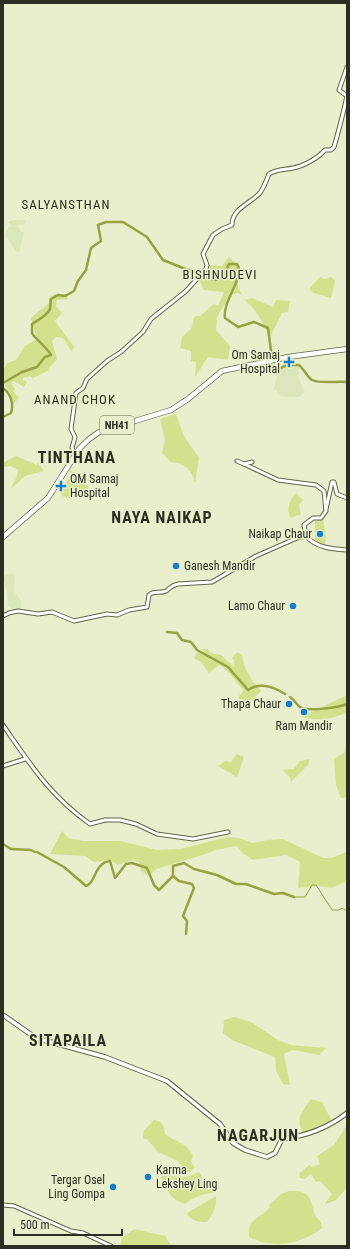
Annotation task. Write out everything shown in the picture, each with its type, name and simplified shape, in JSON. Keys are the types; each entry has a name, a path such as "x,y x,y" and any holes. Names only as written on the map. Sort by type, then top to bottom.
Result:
{"highway":[{"name":"NH41","path":"3,536 50,495 74,456 88,440 103,430 150,417 177,407 222,371 282,359 347,349"}],"main road":[{"path":"3,1015 36,1038 105,1057 167,1081 220,1124 233,1143 245,1150 264,1156 269,1157 274,1154 282,1139 310,1134 335,1123 347,1113"}],"street":[{"path":"74,456 72,448 75,437 71,429 76,393 83,388 87,379 102,365 121,352 143,332 151,319 172,304 197,280 206,269 207,264 203,254 213,235 222,228 232,225 232,217 236,212 259,194 268,174 280,169 300,166 321,155 325,150 331,150 334,147 343,120 342,114 347,96 339,90 347,67"},
{"path":"237,461 250,469 285,482 292,481 320,487 324,491 326,511"},
{"path":"244,464 252,462"},
{"path":"347,498 337,494 334,482 332,482 326,511 321,518 313,518 304,525 306,536 311,542 328,548 347,550"},
{"path":"3,616 18,611 38,614 52,612 74,621 107,614 117,615 129,610 147,608 149,595 152,592 164,592 173,585 178,584 212,582 256,556 297,538 306,536"},
{"path":"3,725 25,759 54,795 90,824 105,820 120,820 136,824 157,834 193,839 228,832"},
{"path":"3,766 25,759"},
{"path":"3,1205 14,1206 71,1231 83,1233 111,1246"}],"shaded area":[{"path":"12,220 26,220 25,224 18,225 20,231 24,233 19,252 16,251 5,235 9,227 12,226 8,222"},
{"path":"289,365 297,365 300,367 298,377 305,392 299,397 282,397 277,394 276,390 274,390 278,371"},
{"path":"12,573 15,574 14,591 21,601 21,611 12,611 12,609 8,606 7,591 3,577"}],"green space":[{"path":"229,257 238,266 238,287 242,295 238,293 230,295 217,317 216,330 230,346 228,360 208,357 195,377 196,362 191,361 191,351 180,348 182,337 191,329 195,316 200,316 214,304 218,306 224,292 204,290 199,280 207,270 208,265 222,266"},
{"path":"320,277 324,279 331,277 335,281 331,298 314,293 309,289"},
{"path":"55,294 67,294 68,299 57,300 56,306 62,313 55,321 74,347 72,352 63,338 56,337 52,341 57,359 48,369 49,370 33,378 34,380 30,376 23,378 23,380 27,382 24,387 14,381 11,383 15,389 13,391 19,398 13,404 10,392 5,385 5,382 23,372 39,367 21,372 3,381 3,371 7,363 16,360 25,346 37,339 31,318 49,303 49,298"},
{"path":"252,298 273,307 276,300 290,301 288,312 282,313 269,339 260,318 245,300"},
{"path":"176,414 184,436 199,458 195,483 192,474 187,468 180,464 171,462 162,453 165,440 160,419"},
{"path":"16,456 37,465 37,462 44,471 25,476 11,489 18,470 11,466 3,467 3,463"},
{"path":"70,470 75,473 73,476 89,487 84,498 73,494 69,498 62,496 61,492 71,474 69,471"},
{"path":"296,493 303,500 299,505 301,515 291,518 288,508"},
{"name":"Naikap Chaur","path":"323,519 326,537 325,545 315,541 315,521"},
{"path":"201,649 208,649 210,653 221,655 234,667 234,660 232,658 237,652 242,655 248,674 261,691 250,702 238,699 244,690 226,670 219,665 209,673 201,662 194,658 198,651 203,654 205,652"},
{"path":"347,695 347,712 336,717 324,719 301,717"},
{"path":"346,747 347,797 341,798 336,785 334,759 344,753"},
{"path":"237,754 244,757 237,777 218,766 225,761 231,762"},
{"path":"310,759 308,765 291,782 290,777 282,770 294,769 300,761"},
{"path":"62,831 68,838 83,841 120,841 157,850 181,849 227,837 239,838 252,843 283,839 323,858 331,858 347,852 347,881 331,888 318,886 298,888 300,862 286,855 253,860 236,846 216,850 156,869 149,876 141,871 139,862 133,860 118,865 110,860 94,862 85,856 50,854"},
{"path":"234,1017 251,1022 278,1040 291,1045 326,1048 319,1055 293,1050 284,1054 290,1085 283,1084 276,1071 275,1057 232,1040 223,1033 224,1020"},
{"path":"311,1099 322,1102 333,1123 313,1132 303,1133 300,1119 302,1111"},
{"path":"154,1120 159,1121 162,1124 165,1134 183,1144 189,1150 193,1155 191,1162 195,1168 188,1173 178,1161 158,1152 147,1139 143,1138 144,1130"},
{"path":"347,1125 347,1188 336,1200 326,1204 325,1203 332,1194 320,1181 316,1182 311,1174 305,1179 300,1178 299,1174 309,1165 312,1167 320,1164 317,1156 334,1145"},
{"path":"199,1172 208,1186 215,1190 214,1193 207,1193 199,1196 185,1204 176,1200 170,1194 161,1176 187,1177"},
{"path":"289,1191 300,1192 307,1195 322,1228 305,1238 286,1243 267,1243 249,1237 250,1225 252,1222 267,1211 270,1207 269,1205 281,1194"},
{"path":"216,1196 214,1210 207,1222 201,1222 188,1216 187,1213"},
{"path":"134,1229 165,1236 171,1246 120,1246 122,1238"}],"waterway":[{"path":"3,383 22,372 37,367 45,357 51,355 33,335 32,324 47,314 50,308 51,299 58,295 65,296 74,291 78,281 86,270 91,248 101,241 98,225 106,222 123,222 147,237 163,260 188,270 192,270 210,279 214,280 222,277 229,264 237,264 239,269 238,275 227,304 225,318 238,327 254,322 268,328 271,351 267,365 269,371 274,371 287,365 299,365 312,380 324,382 347,382"},
{"path":"3,388 10,396 12,406 11,413 3,417"},
{"path":"167,632 177,633 182,640 191,642 197,650 228,667 248,690 257,686 266,686 285,694"},
{"path":"290,697 300,707 306,709 324,709 347,704"},
{"path":"3,844 11,849"},
{"path":"12,849 31,850 35,852"},
{"path":"37,852 64,867 86,886 92,881 101,865 110,861 115,878 126,864 132,863 147,868 154,885 159,890 173,876 179,881 192,884 194,888 183,916 187,921 186,934"},
{"path":"173,876 173,866 184,863 194,869 217,875 236,884 246,884 274,894 283,893 294,897"},
{"path":"294,897 305,897 312,885 316,885 332,910 339,910 342,908 347,911"}],"place":[{"name":"Om Samaj Hospital","path":"289,362"},
{"name":"OM Samaj Hospital","path":"61,486"},
{"name":"Naikap Chaur","path":"320,534"},
{"name":"Ganesh Mandir","path":"176,566"},
{"name":"Lamo Chaur","path":"293,606"},
{"name":"Thapa Chaur","path":"289,704"},
{"name":"Ram Mandir","path":"304,712"},
{"name":"Karma Lekshey Ling","path":"148,1177"},
{"name":"Tergar Osel Ling Gompa","path":"113,1187"}],"district":[{"name":"SALYANSTHAN","path":"66,204"},
{"name":"BISHNUDEVI","path":"220,274"},
{"name":"ANAND CHOK","path":"75,399"},
{"name":"TINTHANA","path":"77,457"},
{"name":"NAYA NAIKAP","path":"162,517"},
{"name":"SITAPAILA","path":"68,1040"},
{"name":"NAGARJUN","path":"258,1135"}]}
